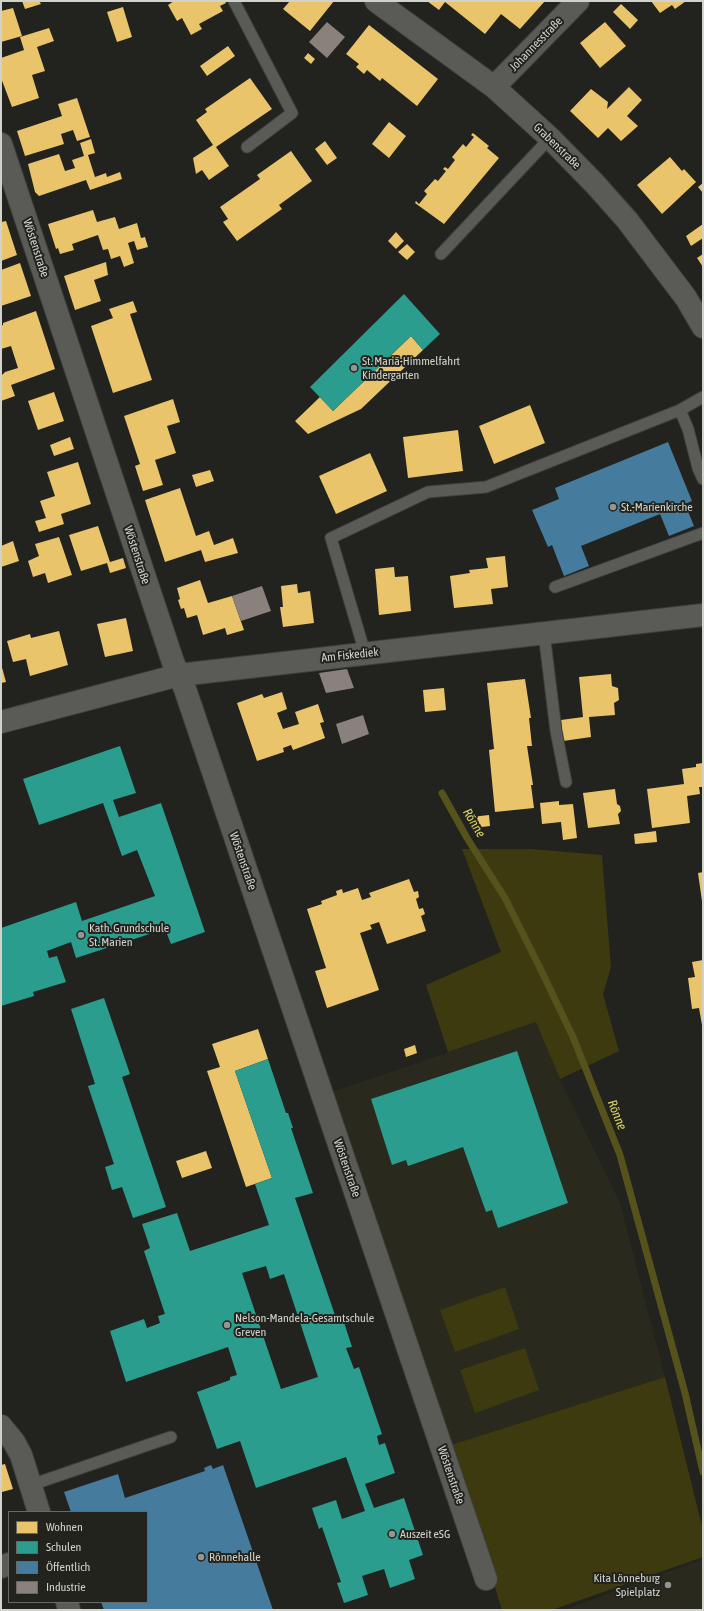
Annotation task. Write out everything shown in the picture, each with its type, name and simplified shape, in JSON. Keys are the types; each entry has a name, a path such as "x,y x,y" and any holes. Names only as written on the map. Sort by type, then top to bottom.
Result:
{"street":[{"name":"Grabenstraße","path":"376,1 494,87 550,138 595,184 627,220 686,298 703,327"},
{"name":"Johannesstraße","path":"494,87 578,1"},
{"name":"Wöstenstraße","path":"1,144 173,662 180,675 486,1579"},
{"name":"Am Fiskediek","path":"1,722 180,675 703,615"},
{"path":"1,1427 14,1442 21,1455 39,1511"}],"lane":[{"path":"234,1 292,112 247,147"},
{"path":"441,254 550,138"},
{"path":"365,653 331,538 428,492 486,487 680,410 703,397"},
{"path":"680,410 688,429 698,468 703,479"},
{"path":"555,587 703,533"},
{"path":"544,634 556,731 566,782"},
{"path":"31,1486 171,1437"}],"shaded area":[{"path":"462,849 531,849 602,855 611,967 603,994 619,1051 560,1079 536,1022 448,1052 426,985 501,952"},
{"path":"537,1022 560,1079 620,1203 665,1377 451,1445 331,1092"},
{"path":"505,1287 519,1329 455,1352 440,1310"},
{"path":"525,1348 539,1390 475,1413 460,1370"},
{"path":"665,1377 703,1530 703,1557 552,1610 502,1610 451,1445"},
{"name":"Kita Lönneburg Spielplatz","path":"703,1559 703,1610 564,1610"}],"building: Wohnen":[{"path":"22,1 39,1 41,4 25,9"},
{"path":"174,1 225,1 226,3 220,6 223,11 199,24 202,29 191,35 182,18 177,21 168,5"},
{"path":"290,1 334,1 310,31 283,9"},
{"path":"427,1 545,1 520,29 501,14 485,34 445,2 439,10"},
{"path":"651,1 686,1 675,9 672,5 660,13"},
{"path":"621,4 638,20 630,29 613,12"},
{"path":"123,7 132,37 117,42 107,12"},
{"path":"13,8 22,36 1,42 1,11"},
{"path":"605,22 626,46 600,68 580,43"},
{"path":"369,25 438,79 417,106 382,78 380,81 367,70 364,74 356,67 359,64 346,54"},
{"path":"49,28 54,41 37,47 45,71 32,75 39,98 12,107 1,78 1,58 24,50 20,37"},
{"path":"228,46 235,56 207,76 200,66"},
{"path":"308,53 315,59 311,64 304,58"},
{"path":"250,78 272,109 216,147 229,166 209,180 202,170 196,174 193,158 213,145 196,120 207,112 205,109"},
{"path":"629,87 642,100 627,116 638,126 621,141 608,128 598,138 570,111 591,89 608,102 607,109"},
{"path":"77,98 90,137 77,141 73,130 61,134 64,144 25,156 17,131 62,116 58,104"},
{"path":"389,122 406,136 389,158 372,144"},
{"path":"473,133 489,146 487,148 499,158 444,224 415,203 416,201 419,204 427,194 424,191 435,179 438,181 446,171 443,169 445,167 448,169 455,160 452,157 463,144 466,147 474,137 471,135"},
{"path":"91,139 95,153 88,155 95,177 106,173 107,177 120,172 122,179 90,190 86,180 39,196 35,192 28,164 59,154 65,171 75,168 72,160 84,156 80,143"},
{"path":"325,141 337,158 327,165 315,149"},
{"path":"291,151 312,181 279,205 282,209 237,241 223,222 228,219 220,207 260,179 257,175"},
{"path":"670,157 682,171 684,169 696,182 662,214 637,185"},
{"path":"703,183 703,193 698,187"},
{"path":"93,210 97,222 115,217 119,229 137,223 141,238 145,237 148,247 137,250 134,241 128,243 134,263 124,267 120,256 111,259 108,249 103,250 98,235 72,244 74,250 60,254 58,248 56,249 48,224"},
{"path":"6,221 17,255 1,261 1,222"},
{"path":"703,224 703,238 691,246 686,236"},
{"path":"396,232 404,241 396,249 388,241"},
{"path":"407,244 415,252 407,260 398,252"},
{"path":"703,254 703,267 697,258"},
{"path":"106,262 108,275 94,280 101,301 75,310 64,276"},
{"path":"20,263 31,296 1,306 1,270"},
{"path":"133,301 137,312 130,314 152,380 113,393 91,326 113,318 109,309"},
{"path":"36,311 55,369 11,385 15,396 1,401 1,376 5,372 18,368 11,346 1,349 1,326 3,323"},
{"path":"411,336 423,350 361,409 308,434 295,421 320,397 333,411"},
{"path":"54,392 64,421 38,430 28,401"},
{"path":"173,399 180,422 167,426 176,453 155,460 163,485 143,491 135,466 140,464 124,416"},
{"path":"530,405 545,443 494,464 479,426"},
{"path":"458,430 463,471 408,478 403,437"},
{"path":"70,437 74,449 54,456 50,445"},
{"path":"370,453 387,491 336,514 319,476"},
{"path":"78,462 91,504 61,514 64,524 39,532 35,521 46,518 40,501 55,496 47,472"},
{"path":"210,470 214,481 196,487 192,475"},
{"path":"180,488 196,536 209,531 214,545 233,538 238,553 205,562 201,550 165,562 145,500"},
{"path":"98,526 110,562 123,558 126,568 110,573 107,563 81,571 69,535"},
{"path":"59,537 72,575 48,583 45,573 33,577 28,561 39,556 35,544"},
{"path":"13,541 19,561 1,567 1,546"},
{"path":"505,556 508,587 491,589 493,604 454,608 450,576 470,573 469,570 488,568 486,558"},
{"path":"394,567 395,577 408,576 411,611 379,615 375,569"},
{"path":"200,580 208,603 232,596 244,630 227,635 225,628 203,635 197,615 187,618 184,608 181,609 178,600 180,599 177,588"},
{"path":"297,584 298,593 310,591 314,623 283,627 280,607 283,607 281,586"},
{"path":"126,618 133,651 105,657 97,624"},
{"path":"59,631 68,665 30,676 26,659 13,662 7,641 30,634 31,638"},
{"path":"1,664 6,682 1,683"},
{"path":"611,674 612,686 618,688 619,700 614,703 615,715 589,717 591,737 563,741 561,720 583,717 579,677"},
{"path":"525,679 531,718 529,718 532,746 527,746 533,785 531,785 534,808 495,812 489,750 494,749 487,683"},
{"path":"444,688 446,710 425,712 423,690"},
{"path":"282,692 287,709 277,713 283,729 299,724 295,712 318,704 324,722 320,723 325,738 293,750 291,745 283,748 284,752 257,761 237,703 262,694 264,698"},
{"path":"703,763 703,787 699,787 700,794 687,796 690,823 652,828 647,789 684,784 682,769 696,767 696,764"},
{"path":"615,789 617,804 620,806 621,811 618,814 620,824 588,828 583,793"},
{"path":"559,801 559,805 573,804 577,838 563,840 561,822 542,824 540,803"},
{"path":"489,815 490,826 473,828 471,817"},
{"path":"656,831 657,842 635,844 634,834"},
{"path":"703,872 703,900 702,901 698,873"},
{"path":"409,879 414,892 418,891 419,897 416,899 419,909 423,908 425,914 421,916 426,931 387,944 379,922 370,925 372,929 360,933 379,990 327,1008 315,971 326,968 307,909 322,904 321,901 337,895 336,891 342,889 343,893 358,888 362,900 371,897 369,893"},
{"path":"703,960 702,1025 699,1008 692,1009 688,978 695,977 692,962"},
{"path":"258,1029 268,1059 235,1071 272,1178 246,1187 207,1071 220,1067 212,1044"},
{"path":"415,1045 417,1053 406,1057 404,1049"},
{"path":"206,1151 212,1168 182,1178 176,1161"},
{"path":"5,1464 13,1489 2,1492 1,1465"}],"building: Schulen":[{"name":"St. Mariä-Himmelfahrt Kindergarten","path":"404,294 440,334 423,350 411,336 333,411 310,387"},
{"path":"120,746 136,793 113,800 119,817 161,803 205,932 171,944 165,929 76,958 71,942 47,951 49,958 57,956 66,982 33,992 34,996 1,1006 1,928 76,902 82,921 155,896 137,850 122,856 103,803 39,825 23,779"},
{"path":"104,998 130,1074 122,1077 166,1207 133,1218 122,1187 112,1190 105,1167 114,1164 88,1086 95,1084 71,1009"},
{"path":"517,1051 568,1203 498,1228 492,1210 486,1212 463,1147 408,1166 406,1160 392,1165 371,1099"},
{"path":"268,1059 286,1113 288,1113 293,1128 291,1128 313,1193 295,1198 336,1318 342,1316 352,1347 346,1348 354,1369 359,1367 382,1434 377,1436 379,1445 385,1443 395,1473 365,1484 374,1508 404,1498 423,1555 409,1560 415,1579 390,1588 384,1569 362,1576 368,1595 344,1603 337,1583 341,1582 322,1527 319,1529 312,1508 336,1500 342,1519 365,1511 346,1457 256,1488 240,1441 217,1449 197,1392 230,1380 230,1377 237,1375 228,1347 126,1382 110,1331 144,1319 147,1328 160,1323 158,1316 165,1314 144,1251 150,1248 142,1224 177,1213 190,1251 269,1225 255,1184 272,1178 235,1071","holes":["266,1266 270,1279 284,1274 318,1377 281,1389 242,1273"]}],"building: Öffentlich":[{"name":"St.-Marienkirche","path":"668,442 692,501 685,504 694,526 669,536 660,514 581,546 589,566 564,576 552,545 548,547 532,510 559,499 555,488"},
{"name":"Rönnehalle","path":"211,1465 213,1469 223,1465 273,1610 104,1610 101,1603 148,1603 148,1511 71,1511 64,1492 118,1474 125,1498 205,1471 204,1468"}],"building: Industrie":[{"path":"327,22 345,37 327,58 309,42"},
{"path":"262,586 271,611 241,621 232,596"},
{"path":"347,669 354,688 326,693 319,673"},
{"path":"363,715 369,734 342,744 336,724"}],"waterway":[{"name":"Rönne","path":"442,793 467,838 505,898 540,968 573,1037 620,1155 685,1393 703,1472"}],"place":[{"name":"St. Mariä-Himmelfahrt Kindergarten","path":"354,368"},
{"name":"St.-Marienkirche","path":"613,507"},
{"name":"Kath. Grundschule St. Marien","path":"81,935"},
{"name":"Nelson-Mandela-Gesamtschule Greven","path":"227,1325"},
{"name":"Auszeit eSG","path":"392,1534"},
{"name":"Rönnehalle","path":"201,1557"},
{"name":"Kita Lönneburg Spielplatz","path":"668,1585"}]}
